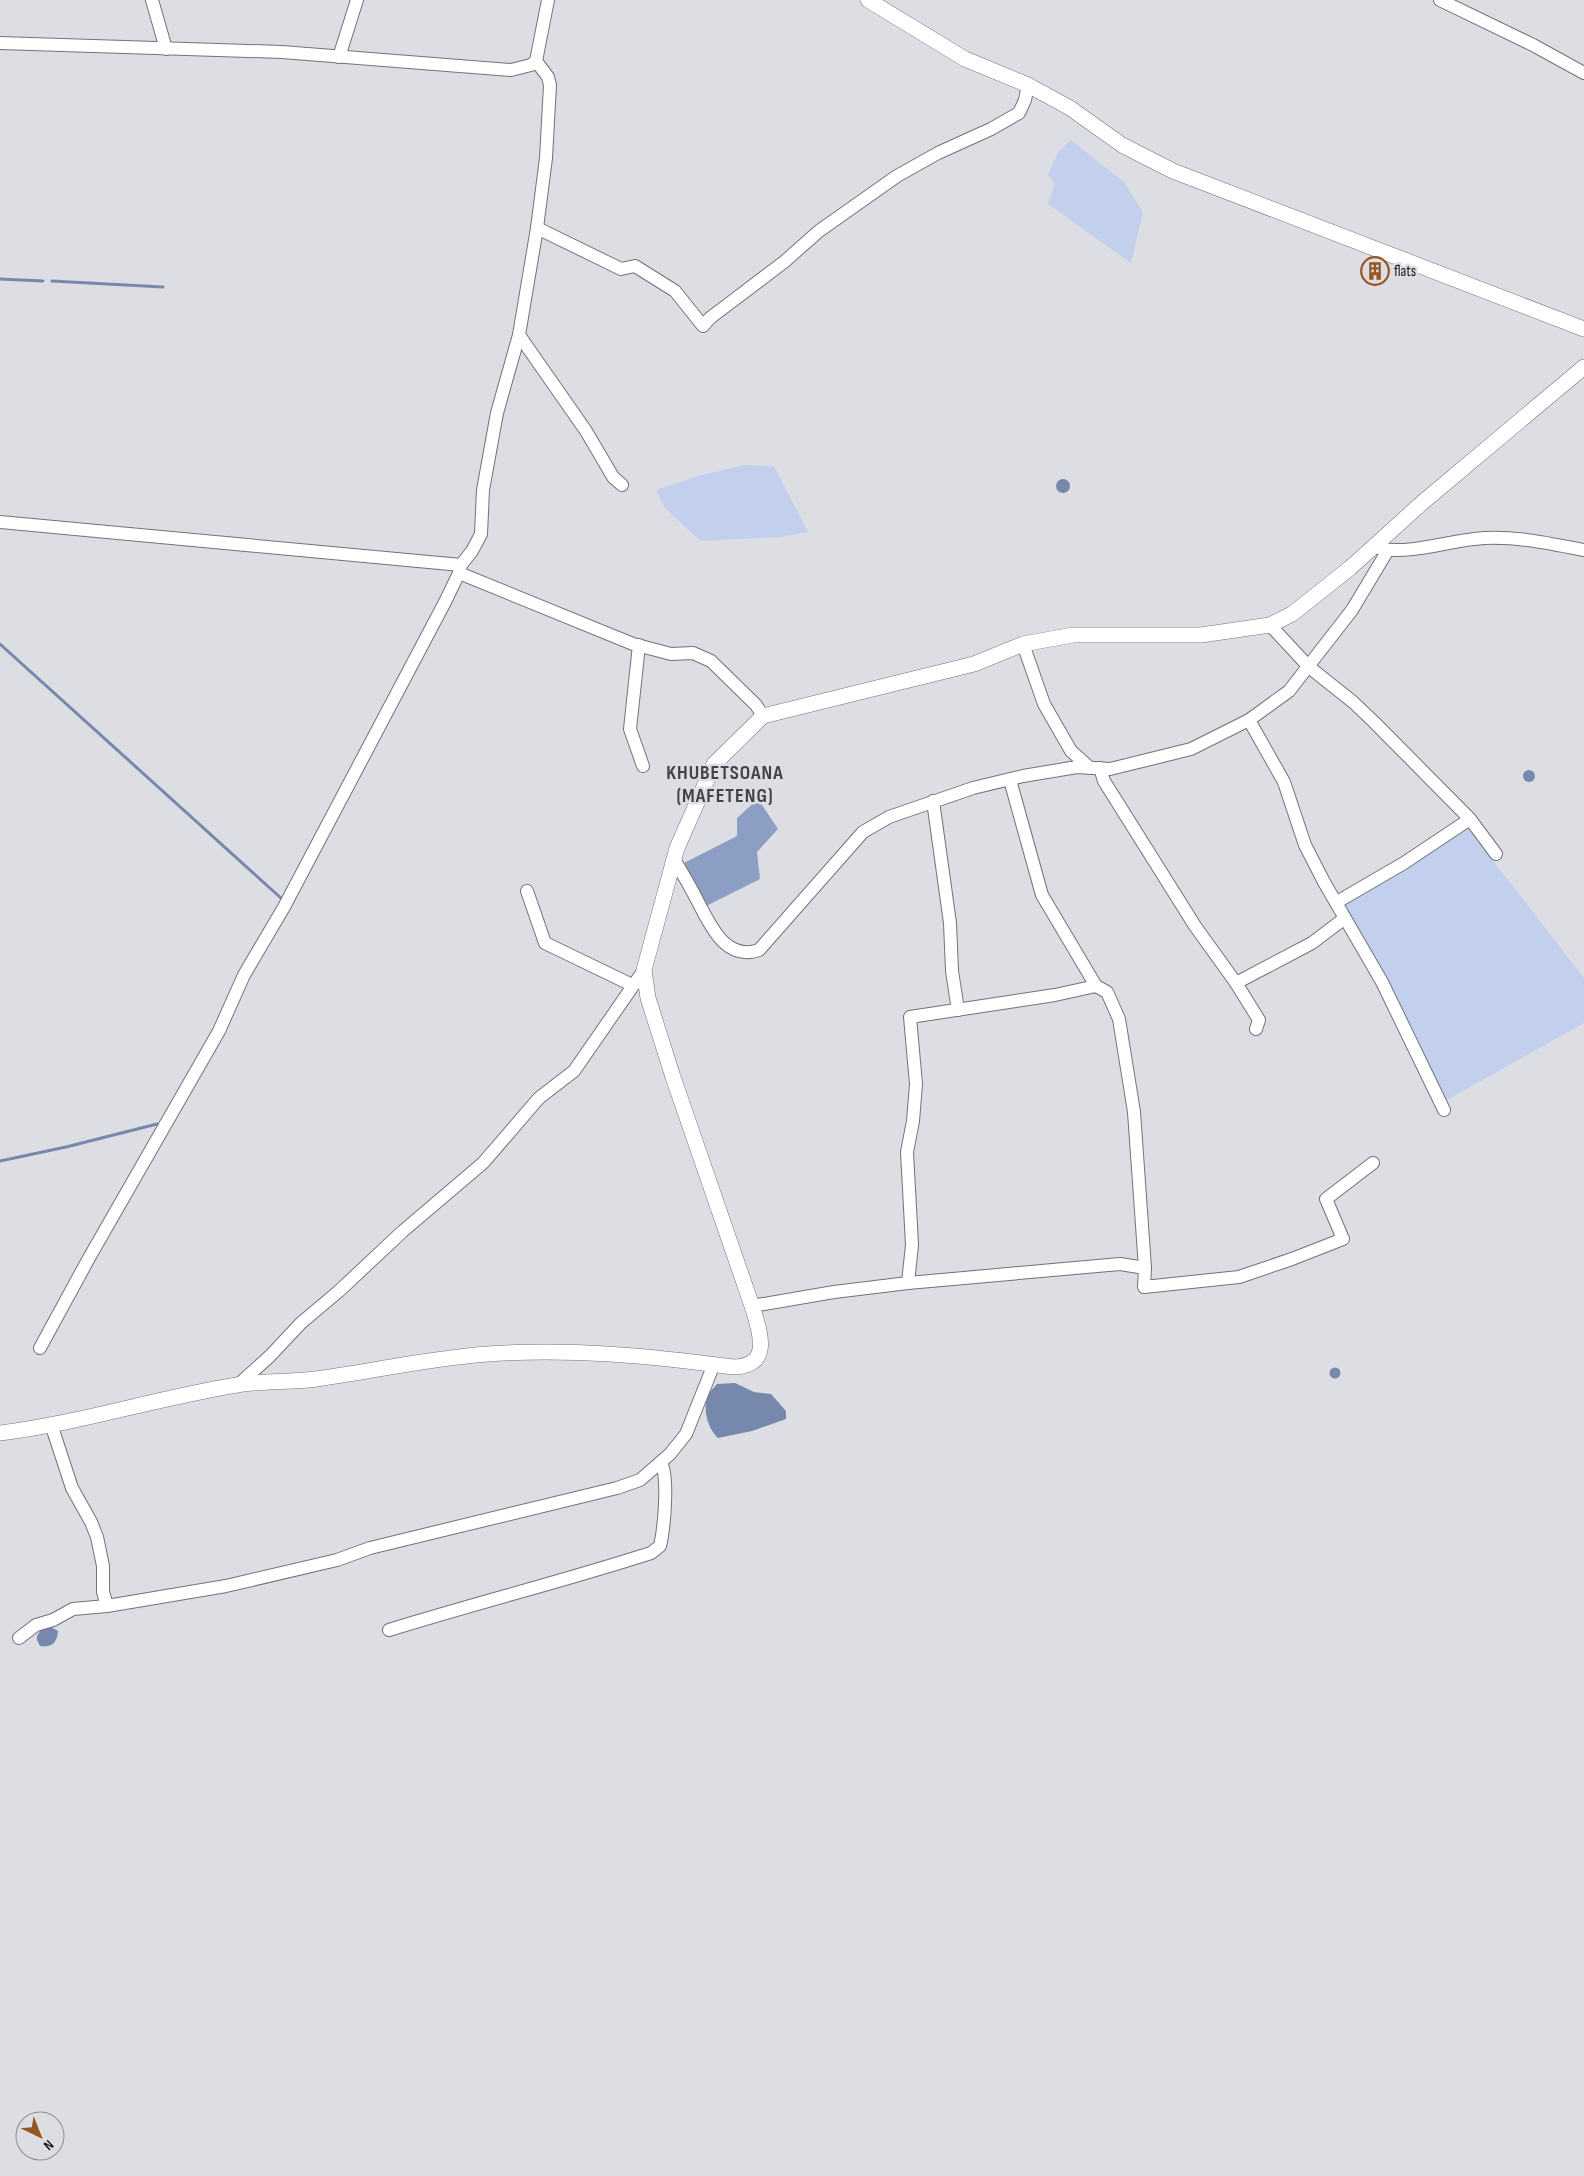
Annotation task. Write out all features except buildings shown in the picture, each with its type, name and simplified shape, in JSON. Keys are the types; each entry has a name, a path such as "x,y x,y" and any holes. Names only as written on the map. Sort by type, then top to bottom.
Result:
{"street":[{"path":"152,0 166,49"},
{"path":"339,57 357,0"},
{"path":"0,43 282,52 510,70 531,65 536,61 548,0"},
{"path":"868,0 965,59 1028,85 1070,108 1122,145 1173,171 1584,329"},
{"path":"1440,0 1533,45 1584,73"},
{"path":"40,1348 219,1031 244,975 284,907 460,569 481,534 484,490 497,413 519,335 537,228 546,158 550,85 548,76 536,61"},
{"path":"537,228 621,269 635,266 675,291 703,326 710,318 784,262 819,231 897,176 938,153 991,129 1019,113 1025,100 1028,85"},
{"path":"519,335 586,431 613,476 622,485"},
{"path":"0,1433 238,1385 322,1379 416,1362 488,1354 554,1352 614,1354 746,1366 754,1361 762,1340 673,1077 648,998 644,970 674,859 714,764 763,716 974,664 1023,644 1073,635 1201,635 1270,626 1292,614 1584,367"},
{"path":"0,522 140,536 428,560 460,569 639,645 671,654 693,653 711,661 756,705 763,716"},
{"path":"1372,548 1388,550 1442,545 1485,538 1531,541 1584,550"},
{"path":"674,859 722,942 735,951 752,952 759,950 863,832 889,816 973,788 1023,776 1077,767 1110,768 1191,749 1249,720 1289,691 1309,667 1352,610 1388,550"},
{"path":"1270,626 1309,667 1353,702 1470,819 1496,854"},
{"path":"1023,644 1044,704 1071,751 1095,768 1104,781 1195,926 1236,983 1259,1020 1256,1029"},
{"path":"639,645 630,729 643,766"},
{"path":"1249,720 1284,782 1305,845 1382,982 1444,1110"},
{"path":"1010,780 1042,895 1096,986 1107,992 1119,1019 1134,1112 1145,1268 1144,1287 1239,1277 1292,1260 1343,1239 1326,1199 1373,1163"},
{"path":"933,801 950,923 952,971 958,1010"},
{"path":"1336,902 1404,863 1470,819"},
{"path":"527,890 544,943 632,985"},
{"path":"1236,983 1312,943 1345,918"},
{"path":"238,1385 270,1356 301,1323 483,1162 539,1098 574,1071 644,970"},
{"path":"908,1283 912,1245 908,1152 916,1084 910,1017 1055,995 1096,986"},
{"path":"752,1306 834,1292 908,1283 1120,1264 1145,1268"},
{"path":"19,1638 36,1625 53,1620 73,1608 107,1606 226,1586 337,1560 370,1548 616,1488 640,1480 661,1463 686,1434 714,1364"},
{"path":"51,1424 72,1488 92,1522 103,1566 103,1592 107,1606"},
{"path":"389,1630 578,1577 651,1553 660,1546 665,1514 665,1470 661,1463"}],"shaded area":[{"path":"1071,140 1124,182 1143,212 1131,263 1048,204 1055,184 1048,175 1058,152"},
{"path":"745,465 774,466 808,532 781,537 700,541 664,507 656,490 701,475"},
{"path":"1063,479 1068,481 1070,486 1068,491 1063,493 1058,491 1056,486 1058,481"},
{"path":"1531,770 1534,771 1534,781 1527,782 1524,781 1523,774 1524,771"},
{"path":"758,799 778,829 757,852 760,879 706,906 682,864 737,836 737,818"},
{"path":"1467,827 1584,978 1584,1023 1447,1100 1344,903 1399,874"},
{"path":"1335,1367 1341,1373 1335,1379 1329,1373"},
{"path":"735,1383 754,1392 771,1394 786,1411 786,1419 752,1431 718,1438 711,1430 707,1419 707,1397 717,1384"},
{"path":"51,1627 58,1631 57,1638 51,1645 40,1646 37,1636 42,1628"}],"waterway":[{"path":"0,279 43,281"},
{"path":"52,281 163,287"},
{"path":"0,644 282,899"},
{"path":"0,1161 66,1147 157,1124"}],"place":[{"name":"flats","path":"1375,271"}],"district":[{"name":"KHUBETSOANA (MAFETENG)","path":"725,784"}]}
